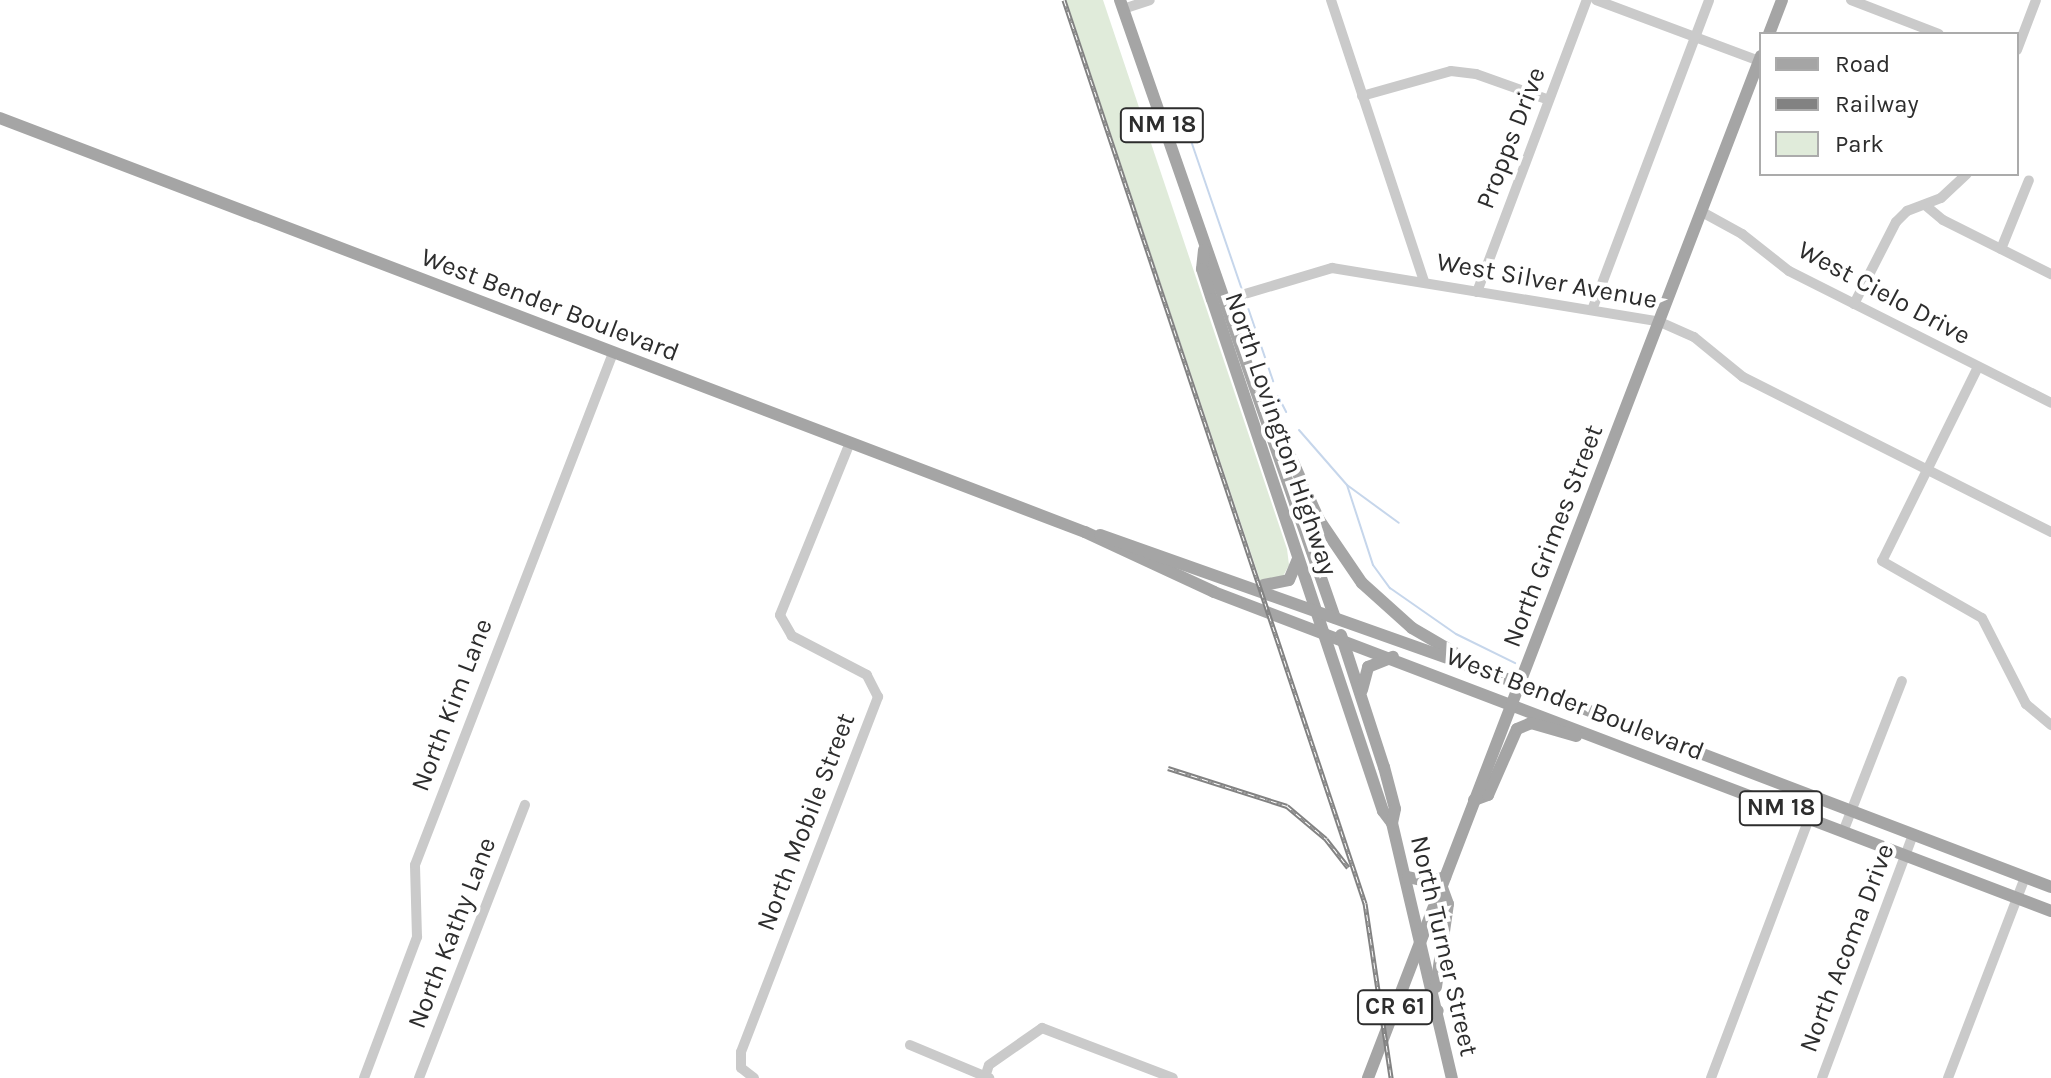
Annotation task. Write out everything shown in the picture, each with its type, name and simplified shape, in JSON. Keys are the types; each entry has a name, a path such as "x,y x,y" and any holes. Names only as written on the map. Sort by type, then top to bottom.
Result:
{"main road":[{"path":"1770,32 1782,0"},
{"name":"North Lovington Highway","path":"1122,4 1204,250 1218,268 1334,615"},
{"name":"North Grimes Street","path":"1368,1078 1759,61"},
{"name":"West Bender Boulevard","path":"0,118 1085,532 1334,615 2051,887"},
{"name":"North Lovington Highway","path":"1204,250 1202,269 1324,632"},
{"path":"1270,426 1283,440 1327,534 1362,583 1412,628 1481,670"},
{"name":"West Bender Boulevard","path":"1085,532 1200,587 1512,702 2051,911"},
{"path":"1239,581 1280,585 1295,572 1299,556"},
{"name":"North Turner Street","path":"1334,615 1395,809 1392,823"},
{"name":"North Turner Street","path":"1324,632 1408,877 1452,1078"},
{"path":"1362,697 1364,672 1393,657"},
{"path":"1474,800 1488,795 1513,734 1524,725 1597,736"},
{"path":"1668,764 1676,744"},
{"path":"1408,877 1430,882 1443,881 1448,904 1435,994"},
{"path":"1397,1001 1418,997 1438,1011"}],"street":[{"path":"1122,4 1150,0"},
{"path":"1331,0 1424,282"},
{"name":"Propps Drive","path":"1477,292 1587,0"},
{"path":"1596,0 1759,58"},
{"path":"1592,310 1709,0"},
{"path":"1851,0 1934,32"},
{"path":"2019,45 2036,0"},
{"path":"1362,96 1451,71 1476,74 1549,100"},
{"path":"1854,304 1896,222 1950,192 1965,176"},
{"path":"2001,249 2029,180"},
{"path":"1925,205 2051,274"},
{"name":"West Cielo Drive","path":"1702,212 1742,234 1789,271 2051,403"},
{"name":"West Silver Avenue","path":"1228,299 1332,268 1660,322 1694,337 1743,377 2051,532"},
{"name":"North Kim Lane","path":"364,1078 417,937 415,865 613,353"},
{"path":"1978,367 1882,561 1982,618 2026,704 2051,725"},
{"name":"North Mobile Street","path":"754,1078 741,1068 741,1052 878,697 867,675 792,636 780,615 850,443"},
{"path":"1843,832 1902,681"},
{"path":"1711,1078 1817,798"},
{"name":"North Kathy Lane","path":"419,1078 525,805"},
{"name":"North Acoma Drive","path":"1822,1078 1913,834"},
{"path":"1948,1078 2025,877"},
{"path":"910,1045 988,1076 989,1065 1042,1028 1173,1078"}],"green space":[{"path":"1066,0 1103,0 1287,549 1289,565 1281,580 1260,580"}],"waterway":[{"path":"1188,132 1242,290"},
{"path":"1245,299 1273,381"},
{"path":"1278,396 1286,412"},
{"path":"1299,430 1347,485 1399,523"},
{"path":"1347,485 1373,565 1390,588 1456,634 1515,663"}],"railway":[{"path":"1064,0 1365,903 1391,1078"},
{"path":"1168,768 1287,806 1326,839 1348,867"}]}
